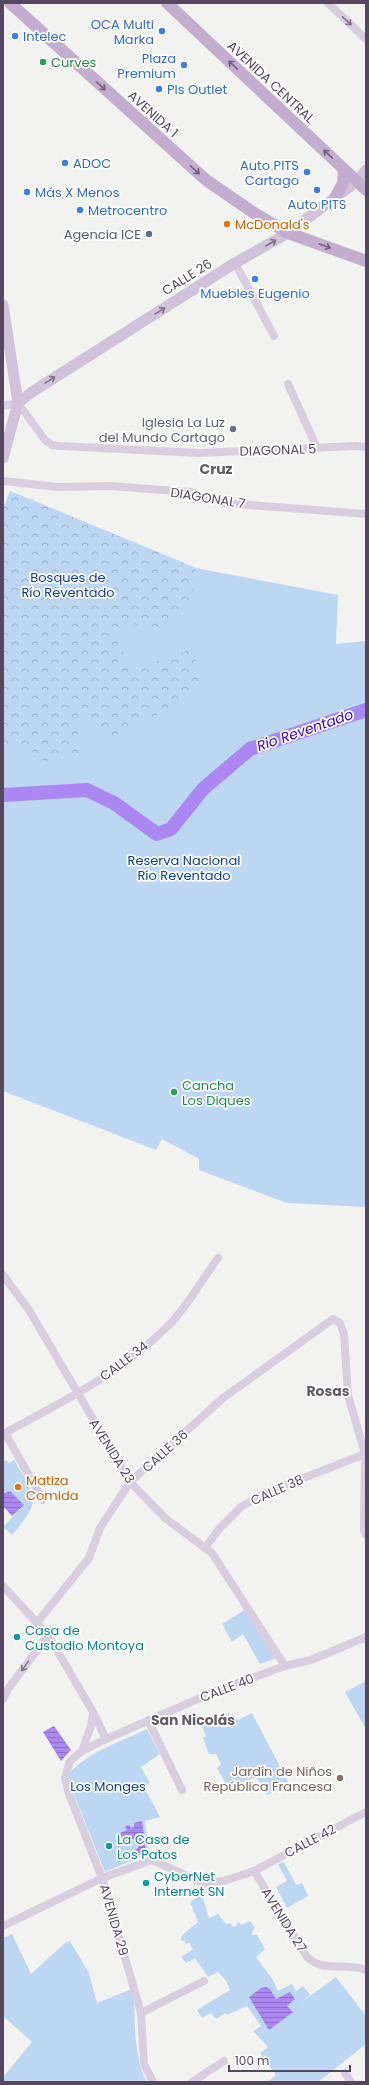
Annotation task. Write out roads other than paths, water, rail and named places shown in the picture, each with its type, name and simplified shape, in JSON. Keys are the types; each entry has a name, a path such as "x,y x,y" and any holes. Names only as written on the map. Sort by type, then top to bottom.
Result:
{"main road":[{"name":"AVENIDA 1","path":"10,3 206,180 254,213 288,233 366,261"},
{"name":"AVENIDA CENTRAL","path":"167,3 366,190"},
{"path":"336,196 343,183 344,170"},
{"name":"CALLE 26","path":"18,403 32,392 235,263 288,233 357,181 366,170"},
{"path":"3,305 18,403 3,458"}],"street":[{"path":"328,3 366,39"},
{"path":"235,263 274,336"},
{"path":"288,384 317,448"},
{"path":"3,406 18,403"},
{"name":"DIAGONAL 5","path":"18,403 45,440 52,445 199,453 356,446 366,448"},
{"name":"DIAGONAL 7","path":"3,481 57,487 110,486 190,492 224,503 366,514"},
{"name":"CALLE 34","path":"4,1434 78,1394 121,1367 171,1323 218,1258"},
{"name":"AVENIDA 23","path":"3,1275 29,1310 130,1482 165,1518 212,1553 285,1666"},
{"name":"CALLE 36","path":"36,1624 89,1558 100,1528 130,1482 223,1398 333,1319 337,1320 344,1334 348,1395 365,1454"},
{"path":"4,1434 44,1500"},
{"path":"365,1454 364,1530 366,1535"},
{"name":"CALLE 38","path":"205,1548 218,1529 242,1506 268,1492 365,1454"},
{"path":"3,1586 36,1624 48,1635 93,1712 106,1739"},
{"path":"3,1699 8,1689 48,1635"},
{"name":"CALLE 40","path":"70,1761 82,1751 106,1739 221,1689 285,1666 311,1660 366,1636"},
{"path":"82,1751 91,1726 93,1712"},
{"path":"148,1720 182,1790"},
{"name":"AVENIDA 29","path":"70,1761 65,1778 69,1794 102,1878 141,2013 144,2064 152,2082"},
{"name":"CALLE 42","path":"3,1926 102,1878 152,1860 203,1883 224,1881 254,1871 366,1812"},
{"name":"AVENIDA 27","path":"254,1871 307,1957 314,1964 330,1968 348,1966 366,1970"},
{"path":"141,2013 204,1982"},
{"path":"192,2082 224,2061"},
{"path":"345,2074 351,2082"}],"waterway":[{"name":"Rio Reventado","path":"3,795 87,790 114,803 157,834 171,829 203,789 250,749 366,710"}],"place":[{"name":"OCA Multi Marka","path":"162,31"},
{"name":"Intelec","path":"15,36"},
{"name":"Curves","path":"43,62"},
{"name":"Plaza Premium","path":"184,65"},
{"name":"Pls Outlet","path":"159,89"},
{"name":"ADOC","path":"65,163"},
{"name":"Auto PITS Cartago","path":"307,172"},
{"name":"Auto PITS","path":"317,190"},
{"name":"Más X Menos","path":"27,192"},
{"name":"Metrocentro","path":"80,210"},
{"name":"McDonald's","path":"227,224"},
{"name":"Agencia ICE","path":"149,234"},
{"name":"Muebles Eugenio","path":"255,279"},
{"name":"Iglesia La Luz del Mundo Cartago","path":"233,429"},
{"name":"Cancha Los Diques","path":"174,1092"},
{"name":"Matiza Comida","path":"18,1487"},
{"name":"Casa de Custodio Montoya","path":"17,1637"},
{"name":"Jardín de Niños República Francesa","path":"340,1778"},
{"name":"La Casa de Los Patos","path":"109,1846"},
{"name":"CyberNet Internet SN","path":"146,1883"}],"district":[{"name":"Cruz","path":"216,469"},
{"name":"Rosas","path":"328,1391"},
{"name":"San Nicolás","path":"193,1720"}],"park label":[{"name":"Bosques de Río Reventado","path":"68,584"},
{"name":"Reserva Nacional Río Reventado","path":"184,868"},
{"name":"Los Monges","path":"108,1786"}]}
